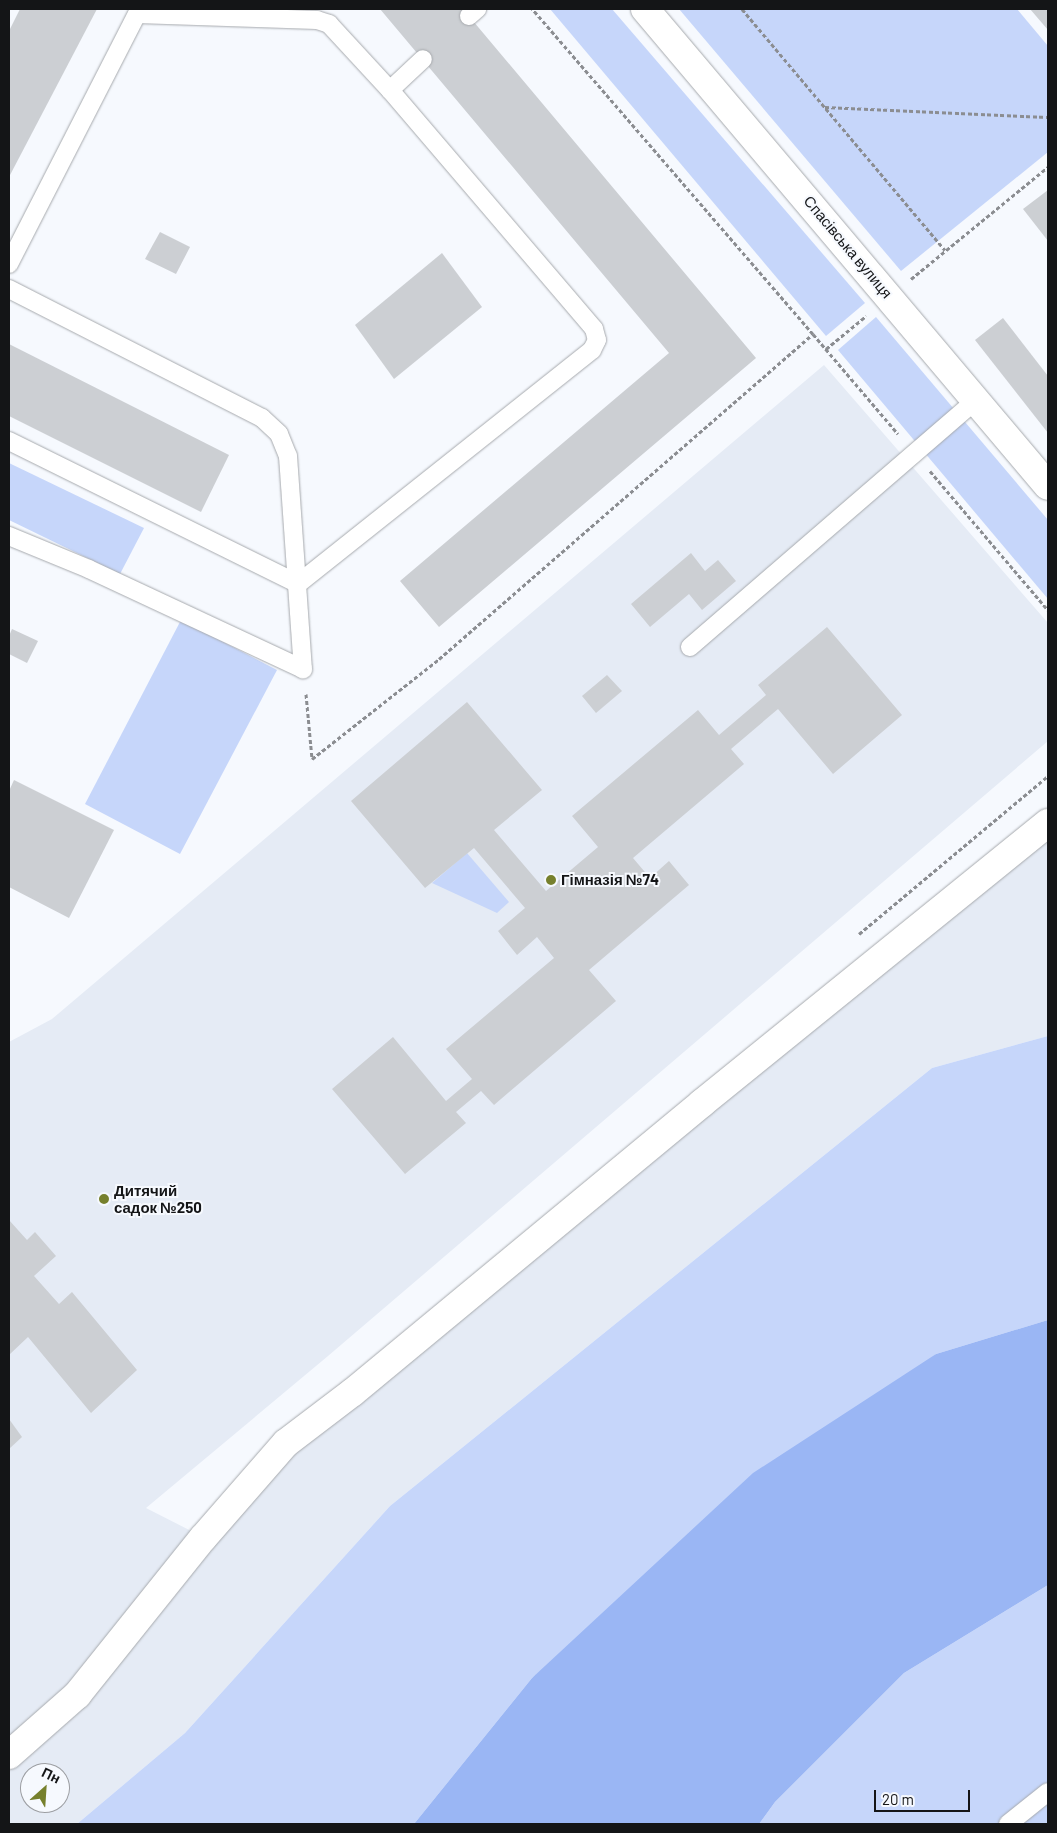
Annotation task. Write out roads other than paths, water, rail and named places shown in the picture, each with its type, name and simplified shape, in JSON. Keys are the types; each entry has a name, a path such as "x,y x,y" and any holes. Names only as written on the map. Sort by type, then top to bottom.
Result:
{"street":[{"name":"Спасівська вулиця","path":"646,9 890,296 1048,486"},
{"path":"9,1755 77,1695 203,1538 286,1443 361,1386 709,1097 1048,823"}],"lane":[{"path":"9,264 132,11 317,20 329,24 390,90 594,329 598,340 592,350 298,584"},
{"path":"390,90 423,59"},
{"path":"9,289 262,418 279,434 288,456 303,669 89,569 9,536"},
{"path":"690,647 976,400"},
{"path":"9,441 298,584"},
{"path":"1008,1824 1048,1792"}],"water":[{"path":"1048,1320 1048,1585 904,1673 775,1802 759,1824 414,1824 532,1678 753,1473 936,1354"}],"place":[{"name":"Гімназія №74","path":"551,880"},
{"name":"Дитячий садок №250","path":"104,1199"}]}
